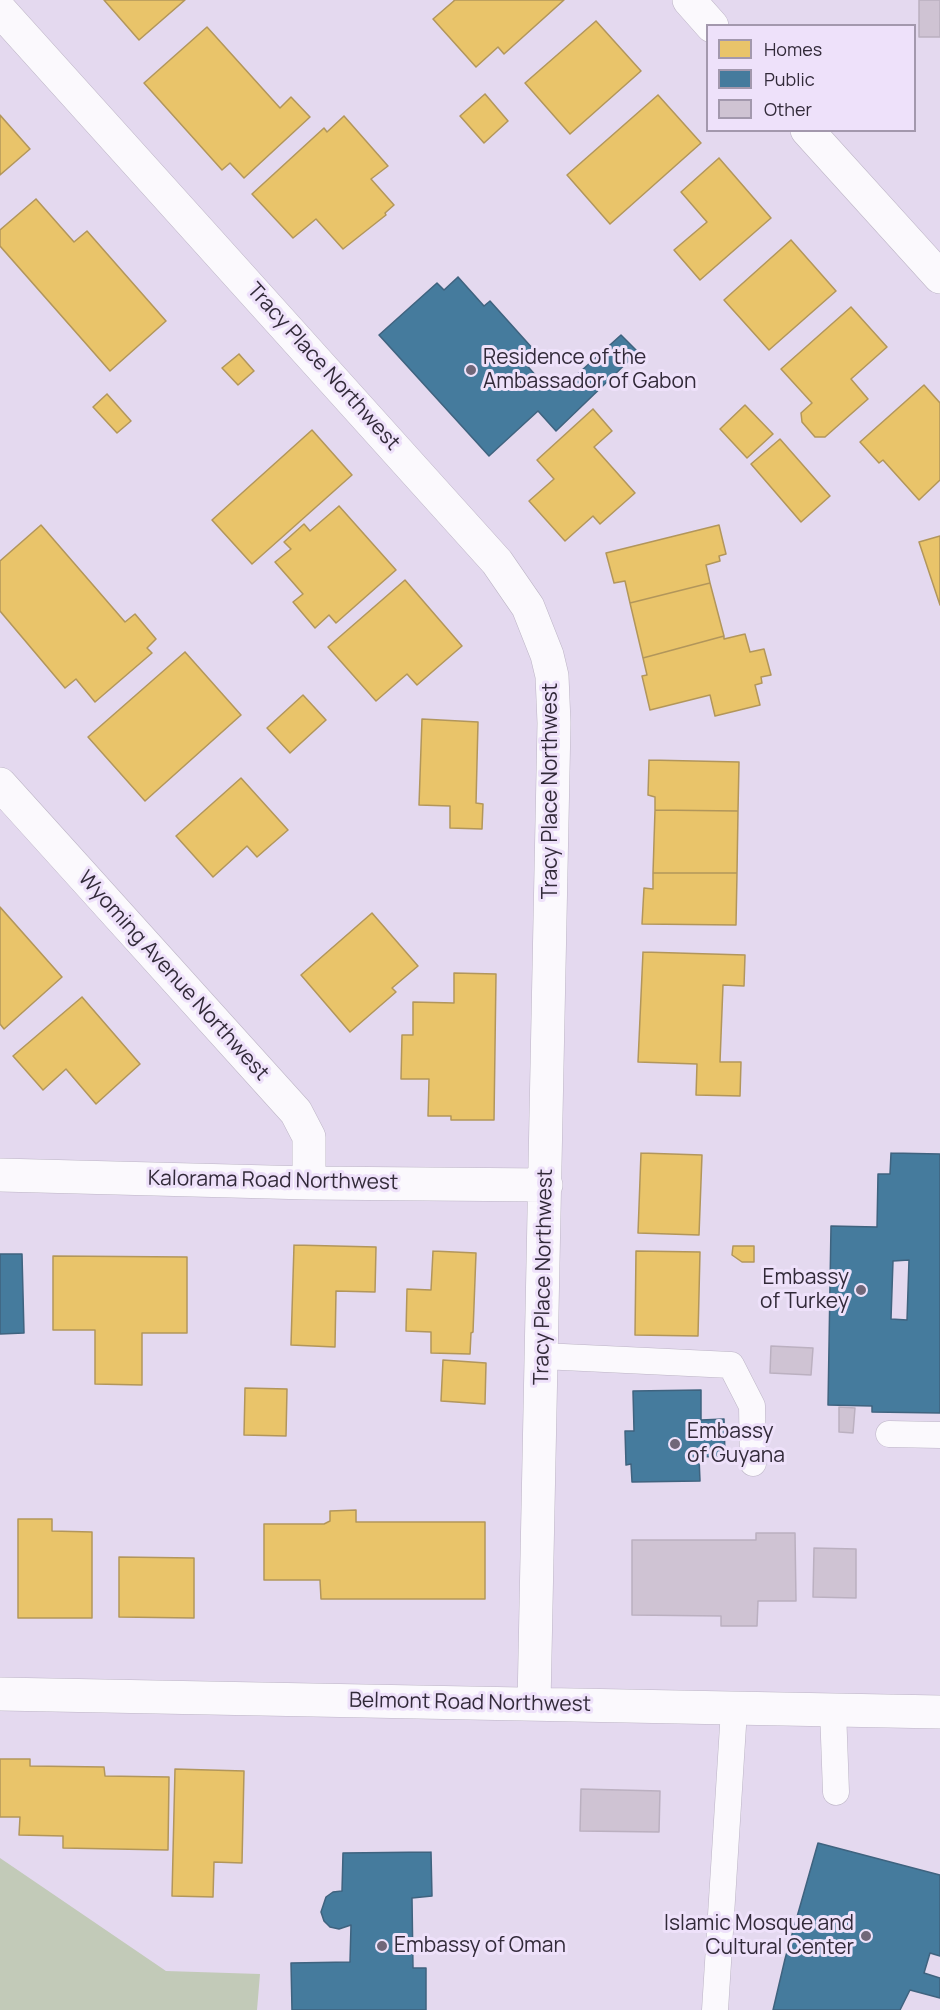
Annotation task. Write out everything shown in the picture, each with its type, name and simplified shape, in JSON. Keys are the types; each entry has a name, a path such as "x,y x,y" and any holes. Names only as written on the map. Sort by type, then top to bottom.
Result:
{"street":[{"path":"689,0 710,24"},
{"name":"Tracy Place Northwest","path":"0,10 478,540 515,585 532,614 549,666 554,715 534,1704"},
{"path":"809,132 940,277"},
{"name":"Wyoming Avenue Northwest","path":"0,784 296,1112 309,1137 309,1183"},
{"name":"Kalorama Road Northwest","path":"0,1175 309,1183 546,1185"},
{"name":"Belmont Road Northwest","path":"0,1695 940,1712"}],"lane":[{"path":"542,1356 731,1365 752,1406 753,1463"},
{"path":"889,1434 940,1435"},
{"path":"715,2010 734,1710"},
{"path":"833,1710 836,1792"}],"green space":[{"path":"0,1858 166,1971 260,1974 257,2010 0,2010"}],"building: Homes":[{"path":"104,0 185,0 139,40"},
{"path":"455,0 564,0 504,54 498,47 476,67 433,19"},
{"path":"596,21 641,71 570,134 525,83"},
{"path":"207,27 280,108 291,97 310,117 244,178 230,163 222,170 144,83"},
{"path":"485,94 508,121 484,143 460,116"},
{"path":"658,95 701,143 610,224 567,175"},
{"path":"0,115 30,149 0,175"},
{"path":"344,116 388,166 371,179 394,205 385,213 386,215 343,249 316,219 293,238 252,194 324,128 327,132"},
{"path":"719,158 771,218 700,280 674,250 707,222 681,192"},
{"path":"36,199 74,242 87,231 166,321 110,371 0,246 0,230"},
{"path":"791,240 836,291 769,350 724,300"},
{"path":"851,307 887,347 851,379 868,399 825,437 815,437 802,422 801,413 812,403 781,369"},
{"path":"239,354 254,371 238,385 222,368"},
{"path":"924,385 940,403 940,480 919,500 883,460 879,463 860,442"},
{"path":"107,394 131,421 117,433 93,407"},
{"path":"745,405 773,434 747,458 720,429"},
{"path":"593,409 612,431 594,447 635,493 600,524 593,516 565,541 529,501 554,479 537,460"},
{"path":"312,430 352,475 252,564 212,520"},
{"path":"780,439 830,496 801,522 751,464"},
{"path":"339,506 396,570 336,623 329,615 315,628 293,602 303,594 275,562 291,549 284,542 304,524 310,531"},
{"path":"41,525 125,622 135,614 156,639 147,648 152,653 95,702 76,679 65,688 0,611 0,561"},
{"path":"719,525 726,554 719,556 720,561 706,565 710,583 630,603 625,581 614,583 606,553"},
{"path":"940,536 940,605 919,542"},
{"path":"405,580 462,646 417,685 407,674 376,701 328,647"},
{"path":"710,583 724,636 643,658 630,603"},
{"path":"745,634 750,652 764,649 771,675 761,677 762,683 755,685 760,705 715,716 710,695 650,710 642,676 647,675 643,658 724,636 724,639"},
{"path":"185,652 241,715 145,801 88,737"},
{"path":"303,695 326,720 290,753 267,728"},
{"path":"422,719 478,722 476,803 483,804 482,829 450,828 450,806 419,805"},
{"path":"649,760 739,762 738,811 655,810 655,797 648,795"},
{"path":"241,778 288,830 257,857 247,846 213,877 176,836"},
{"path":"655,810 738,811 737,873 653,873"},
{"path":"653,873 737,873 736,925 642,924 644,888 653,889"},
{"path":"0,907 62,977 4,1029 0,1024"},
{"path":"372,913 418,966 392,988 396,992 350,1032 301,975"},
{"path":"643,952 745,955 744,986 723,985 720,1062 741,1062 740,1096 696,1095 697,1064 638,1062"},
{"path":"454,973 496,974 494,1120 451,1120 451,1116 428,1116 429,1079 401,1079 402,1035 413,1035 413,1002 454,1003"},
{"path":"82,997 140,1064 96,1104 66,1069 43,1090 13,1056"},
{"path":"641,1153 702,1155 699,1235 638,1233"},
{"path":"294,1245 376,1247 375,1292 336,1291 335,1347 291,1345"},
{"path":"733,1246 754,1246 754,1262 742,1262 732,1255"},
{"path":"433,1251 476,1253 470,1354 431,1353 431,1332 406,1331 407,1289 431,1290"},
{"path":"636,1251 700,1252 698,1336 635,1335"},
{"path":"53,1256 187,1257 187,1333 142,1333 142,1385 95,1384 95,1330 53,1330"},
{"path":"443,1360 486,1363 485,1404 441,1401"},
{"path":"245,1388 287,1389 286,1436 244,1435"},
{"path":"356,1510 356,1522 485,1522 485,1599 321,1599 320,1580 264,1580 264,1524 324,1524 330,1521 330,1511"},
{"path":"18,1519 52,1519 52,1531 92,1532 92,1618 18,1618"},
{"path":"119,1557 194,1558 194,1618 119,1617"},
{"path":"0,1759 30,1759 30,1766 104,1767 105,1776 169,1777 168,1850 63,1848 63,1836 19,1835 20,1817 0,1817"},
{"path":"175,1769 244,1771 242,1863 214,1862 213,1897 172,1896"}],"building: Public":[{"name":"Residence of the Ambassador of Gabon","path":"458,277 484,306 490,301 534,350 522,360 546,387 553,380 561,389 621,335 638,352 556,431 538,411 489,456 379,335 437,283 444,290"},
{"name":"Embassy of Turkey","path":"891,1153 940,1154 940,1413 872,1412 872,1406 828,1405 831,1226 877,1227 878,1174 890,1174","holes":["909,1260 907,1320 891,1319 893,1261"]},
{"path":"0,1254 22,1254 24,1333 0,1334"},
{"name":"Embassy of Guyana","path":"701,1390 701,1420 724,1419 725,1456 699,1457 700,1481 632,1482 631,1464 626,1465 625,1431 634,1431 633,1391"},
{"name":"Islamic Mosque and Cultural Center","path":"818,1843 940,1875 940,1956 930,1953 924,1973 940,1978 940,1998 910,1990 900,2010 773,2010"},
{"name":"Embassy of Oman","path":"431,1852 432,1896 412,1898 413,1968 426,1968 426,2010 292,2010 291,1963 350,1962 351,1925 339,1929 330,1927 324,1921 321,1912 326,1897 333,1892 342,1891 343,1853"}],"building: Other":[{"path":"919,0 940,0 940,37 919,37"},
{"path":"771,1346 813,1348 811,1375 770,1373"},
{"path":"839,1407 855,1408 853,1433 839,1432"},
{"path":"756,1533 795,1533 796,1601 758,1601 757,1626 721,1626 721,1616 632,1615 632,1540 756,1540"},
{"path":"814,1548 856,1549 856,1598 813,1597"},
{"path":"581,1789 660,1791 659,1832 580,1831"}],"place":[{"name":"Residence of the Ambassador of Gabon","path":"471,370"},
{"name":"Embassy of Turkey","path":"861,1290"},
{"name":"Embassy of Guyana","path":"675,1444"},
{"name":"Islamic Mosque and Cultural Center","path":"866,1936"},
{"name":"Embassy of Oman","path":"382,1946"}]}
